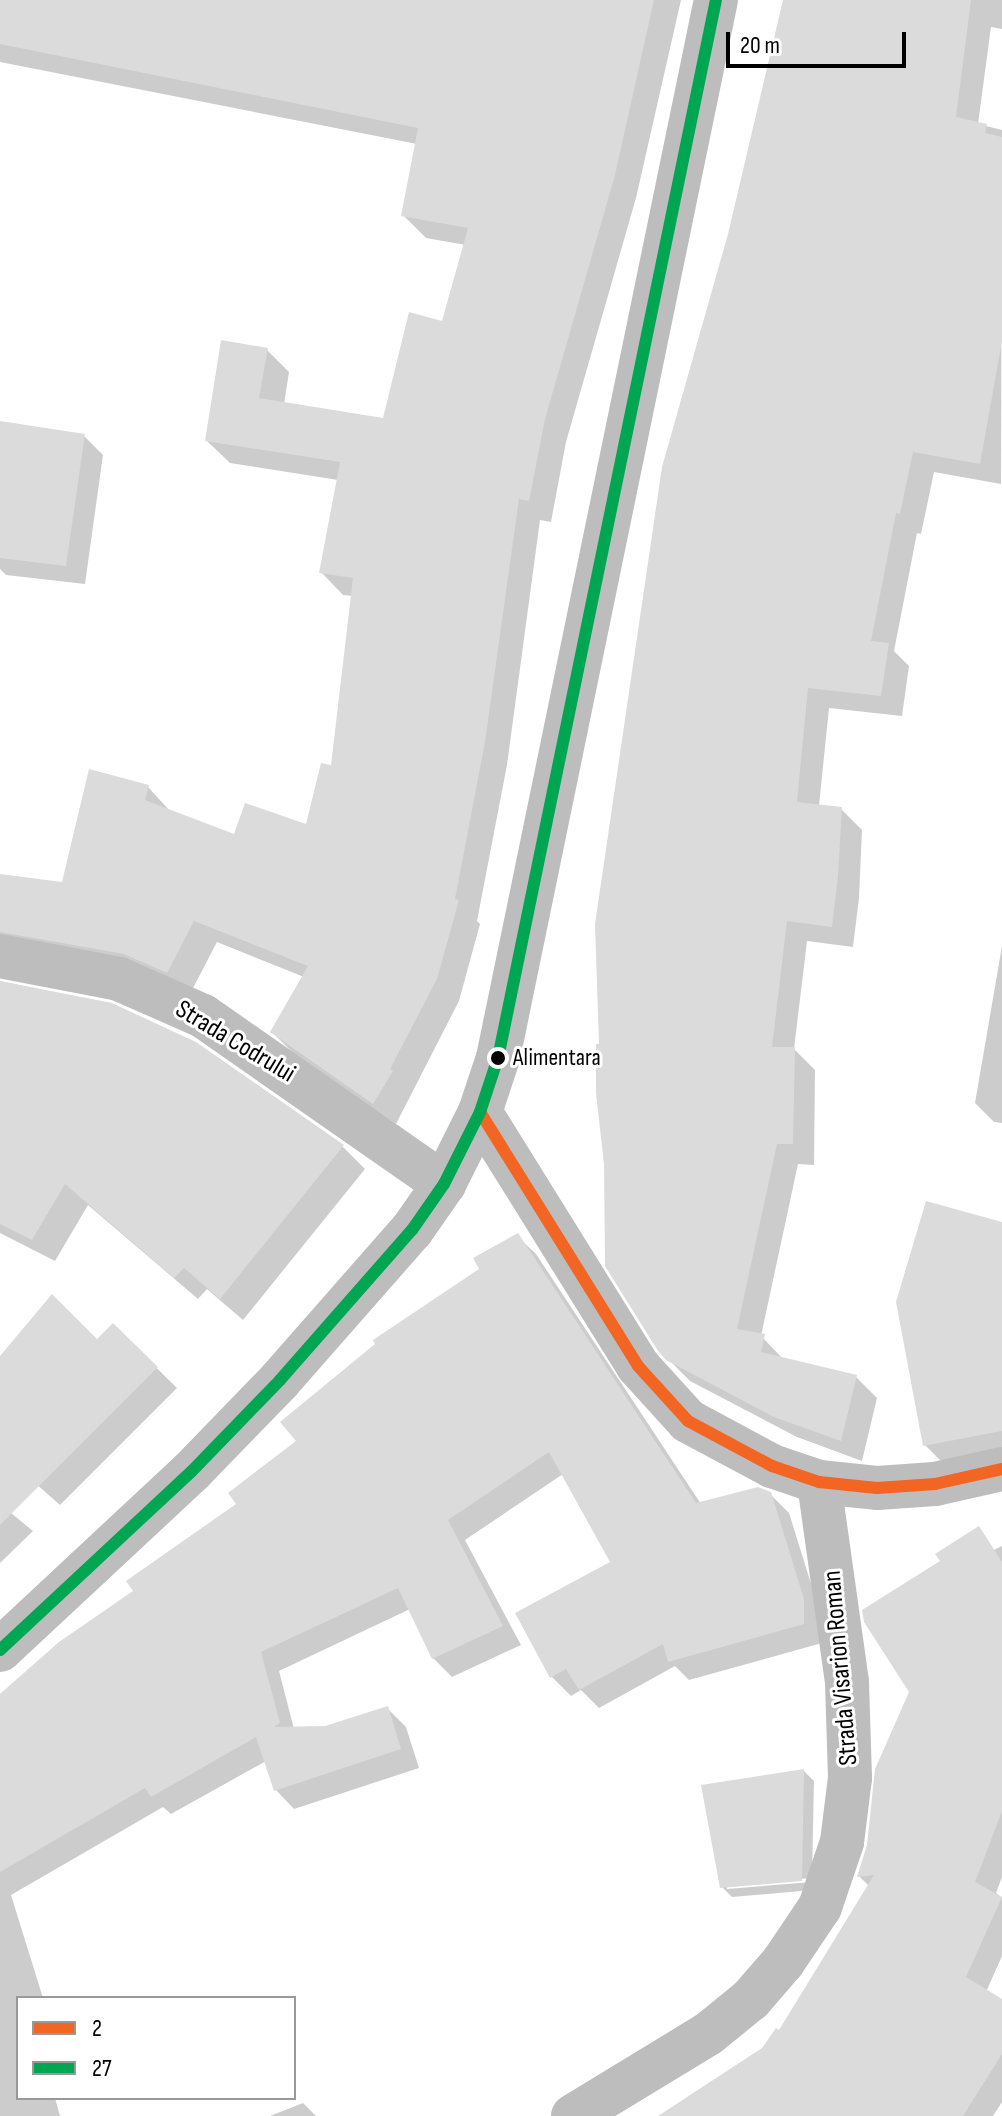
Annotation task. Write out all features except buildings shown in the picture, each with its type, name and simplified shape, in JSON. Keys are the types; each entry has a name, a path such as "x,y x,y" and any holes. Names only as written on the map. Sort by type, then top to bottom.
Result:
{"street":[{"path":"0,1650 191,1472 280,1380 412,1230 444,1184 480,1112 498,1058 716,0"},
{"name":"Strada Codrului","path":"0,956 119,979 203,1016 444,1184"},
{"path":"480,1112 638,1366 662,1396 688,1421 736,1448 819,1482 877,1488 935,1484 1002,1469"},
{"name":"Strada Visarion Roman","path":"573,2116 708,2034 751,1999 783,1962 820,1907 842,1842 850,1778 847,1682 819,1482"}],"transit line":[{"name":"27","path":"0,1650 191,1472 280,1380 412,1230 444,1184 480,1112 498,1058 716,0"},
{"name":"2","path":"480,1112 638,1366 688,1421 772,1466 819,1482 877,1488 935,1484 1002,1469"}],"place":[{"name":"Alimentara","path":"498,1058"}]}
